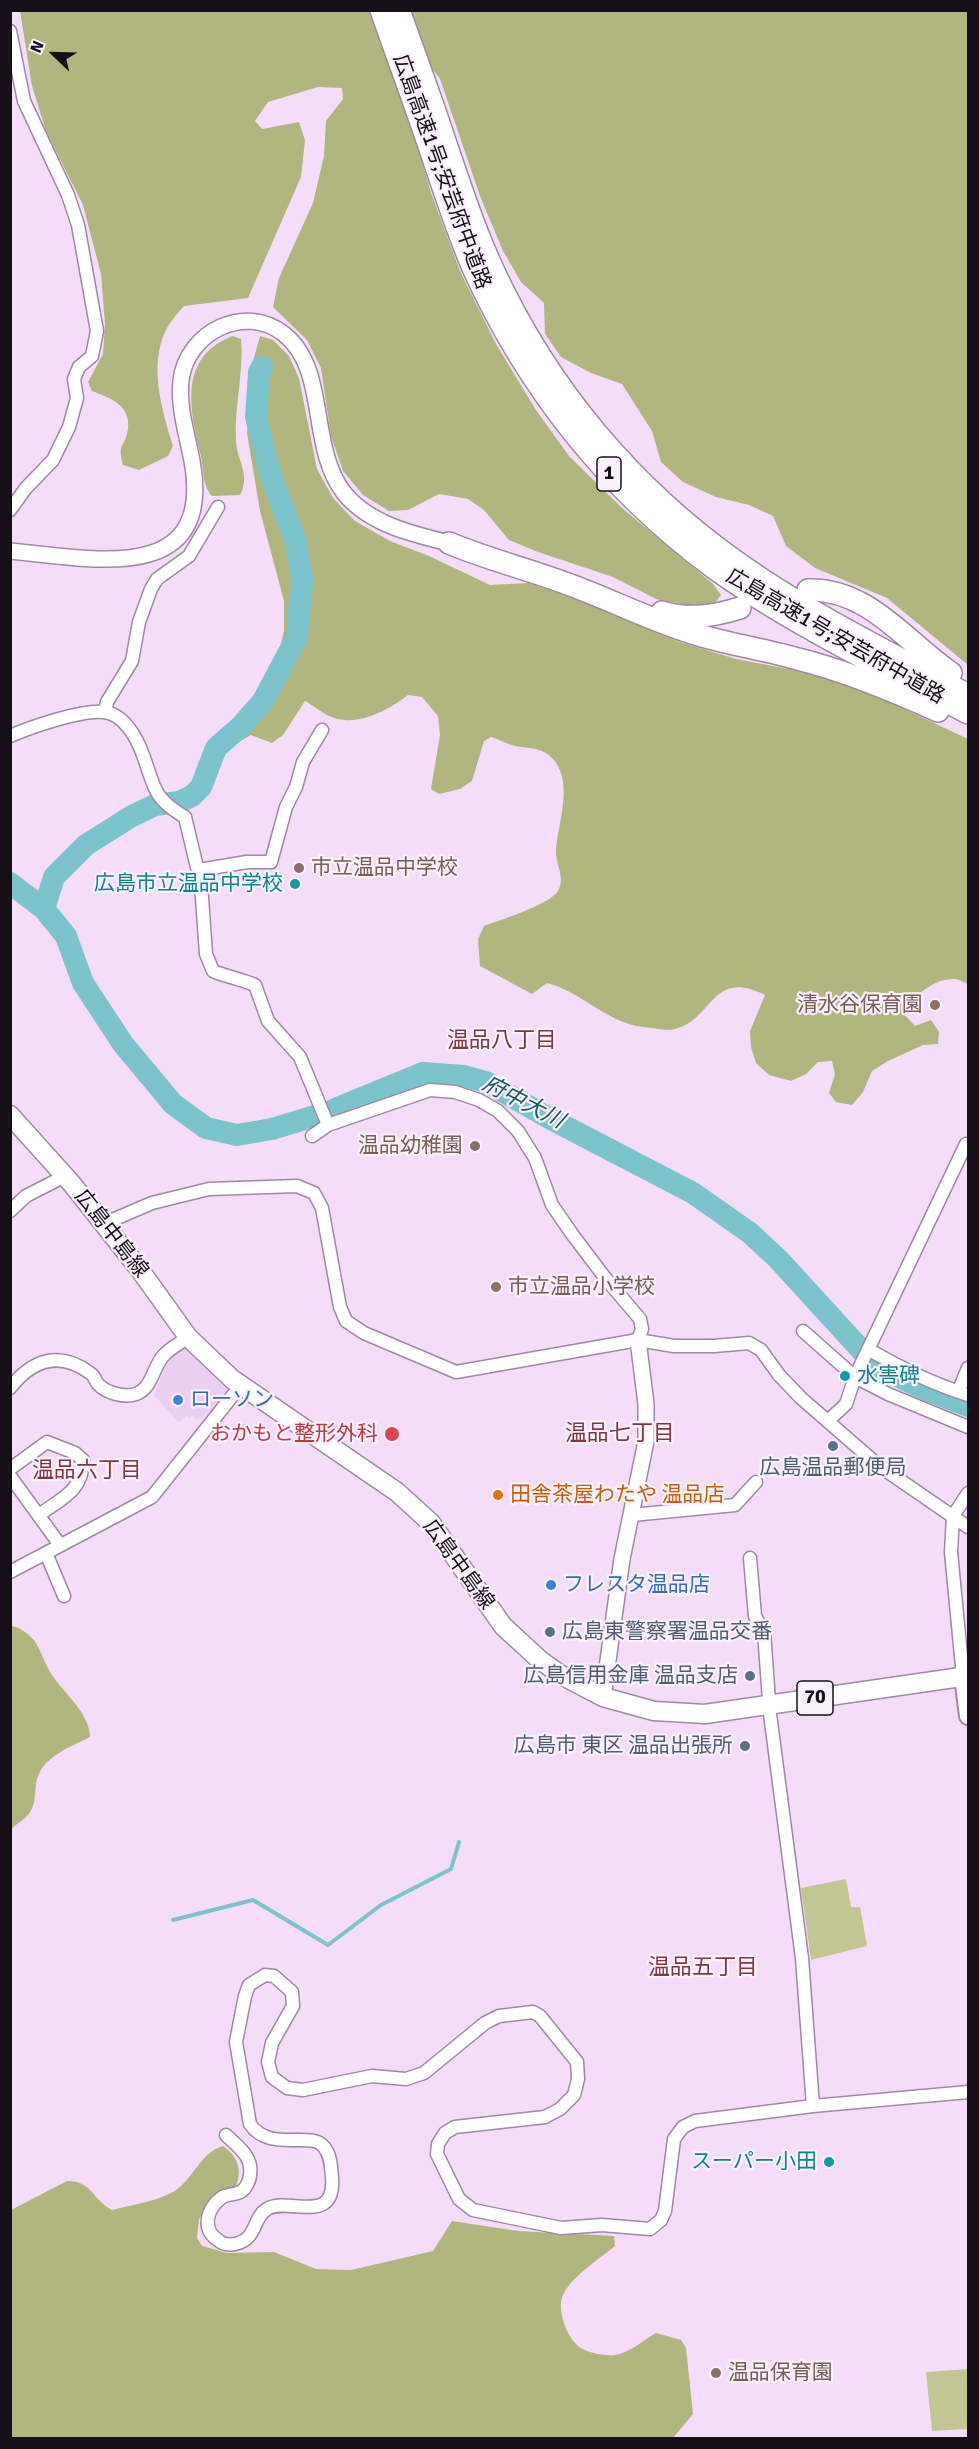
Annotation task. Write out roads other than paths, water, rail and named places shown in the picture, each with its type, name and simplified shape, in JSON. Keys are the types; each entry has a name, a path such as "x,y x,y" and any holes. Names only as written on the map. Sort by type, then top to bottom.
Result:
{"highway":[{"name":"広島高速1号;安芸府中道路","path":"381,10 419,91 504,293 551,372 600,438 671,510 757,576 834,622 969,695"},
{"name":"広島高速1号;安芸府中道路","path":"399,10 460,236 489,300 542,392 564,422 599,464 633,499 688,546 748,590 969,713"},
{"path":"449,543 477,546 543,565 667,614 709,616 740,608"},
{"path":"449,543 474,554 574,586 663,624 852,675 885,687 969,725"},
{"path":"808,590 830,591 856,599 937,663 969,684"}],"main road":[{"name":"広島中島線","path":"10,1115 65,1176 188,1337 241,1385 397,1492 430,1523 488,1606 521,1644 561,1675 603,1697 654,1711 680,1714 705,1714 966,1677"},
{"path":"966,1677 969,1716"}],"street":[{"path":"10,31 24,101 68,195 78,225 97,331 92,356 79,367 74,379 77,398 69,427 61,444 53,460 10,510"},
{"path":"10,551 120,559 140,558 157,552 180,536 188,523 195,488 181,406 181,378 197,344 211,331 227,323 239,321 266,324 284,334 298,350 308,368 323,448 335,479 345,494 364,511 380,521 418,536 449,543"},
{"path":"105,712 107,702 132,661 139,622 151,589 157,579 189,556 218,507"},
{"path":"180,536 194,546"},
{"path":"10,736 31,727 79,715 105,712 120,718 133,734 143,753 153,789 172,809 185,817 199,870 206,954 213,971 255,985 268,1021 300,1057 327,1124"},
{"path":"199,870 247,862 271,862 286,807 296,787 303,762 322,730"},
{"path":"312,1136 327,1124 430,1090 455,1092 479,1100 498,1111 518,1131 535,1158 552,1206 640,1319 642,1329 638,1340 646,1404 646,1441 622,1559 603,1697"},
{"path":"828,1421 846,1404 855,1377 966,1144"},
{"path":"10,1211 26,1196 65,1176"},
{"path":"103,1224 152,1203 210,1189 297,1186 314,1193 322,1208 340,1307 346,1321 364,1333 456,1372 638,1340 674,1346 749,1343 761,1350 779,1376 878,1465 969,1527"},
{"path":"803,1331 855,1377 888,1394 969,1427"},
{"path":"10,1388 30,1368 47,1359 71,1363 91,1373 100,1386 116,1394 136,1394 148,1386 155,1367 165,1354 188,1337"},
{"path":"868,1349 899,1368 963,1393 969,1368"},
{"path":"10,1572 152,1497 241,1385"},
{"path":"10,1469 47,1442 75,1452 83,1460 83,1474 78,1486 39,1515"},
{"path":"10,1476 60,1545"},
{"path":"632,1515 735,1505 756,1482"},
{"path":"966,1677 951,1552 953,1516 969,1493"},
{"path":"46,1553 64,1596"},
{"path":"750,1558 754,1616 764,1632 769,1704 802,1958 813,2106"},
{"path":"226,2135 248,2156 252,2167 250,2180 243,2191 221,2197 210,2211 206,2223 209,2232 218,2241 230,2245 243,2242 253,2232 264,2210 274,2205 304,2209 318,2206 328,2199 333,2188 330,2160 324,2146 316,2140 269,2138 256,2134 250,2124 236,2042 244,1996 249,1985 265,1975 274,1976 292,1992 293,2006 272,2043 268,2062 272,2077 287,2088 303,2090 372,2076 406,2079 424,2073 485,2023 499,2016 533,2012 540,2016 577,2062 579,2079 574,2095 560,2109 545,2117 455,2127 445,2133 438,2144 437,2154 459,2199 473,2210 561,2228 602,2225 650,2229 661,2220 665,2211 674,2139 682,2127 695,2121 813,2106 969,2092"}],"waterway":[{"path":"44,909 54,877 86,845 132,816 155,805 179,802 192,796 201,787 216,748 241,726 263,701 297,637 302,579 296,542 270,474 256,417 259,372 262,367"},
{"name":"府中大川","path":"10,883 44,909 66,936 83,983 123,1044 173,1104 206,1128 237,1135 272,1129 328,1112 423,1073 464,1076 486,1082 549,1118 693,1193 750,1233 778,1259 875,1365 922,1388 968,1406"},
{"path":"173,1920 253,1900 328,1945 381,1905 451,1869 459,1842"}],"place":[{"name":"市立温品中学校","path":"299,868"},
{"name":"広島市立温品中学校","path":"295,884"},
{"name":"清水谷保育園","path":"935,1005"},
{"name":"温品幼稚園","path":"475,1146"},
{"name":"市立温品小学校","path":"496,1287"},
{"name":"水害碑","path":"845,1376"},
{"name":"ローソン","path":"178,1400"},
{"name":"おかもと整形外科","path":"392,1434"},
{"name":"広島温品郵便局","path":"833,1446"},
{"name":"田舎茶屋わたや 温品店","path":"498,1495"},
{"name":"フレスタ温品店","path":"551,1585"},
{"name":"広島東警察署温品交番","path":"550,1632"},
{"name":"広島信用金庫 温品支店","path":"750,1676"},
{"name":"広島市 東区 温品出張所","path":"745,1746"},
{"name":"スーパー小田","path":"829,2162"},
{"name":"温品保育園","path":"716,2373"}],"district":[{"name":"温品八丁目","path":"502,1041"},
{"name":"温品七丁目","path":"620,1434"},
{"name":"温品六丁目","path":"87,1471"},
{"name":"温品五丁目","path":"703,1968"}]}
